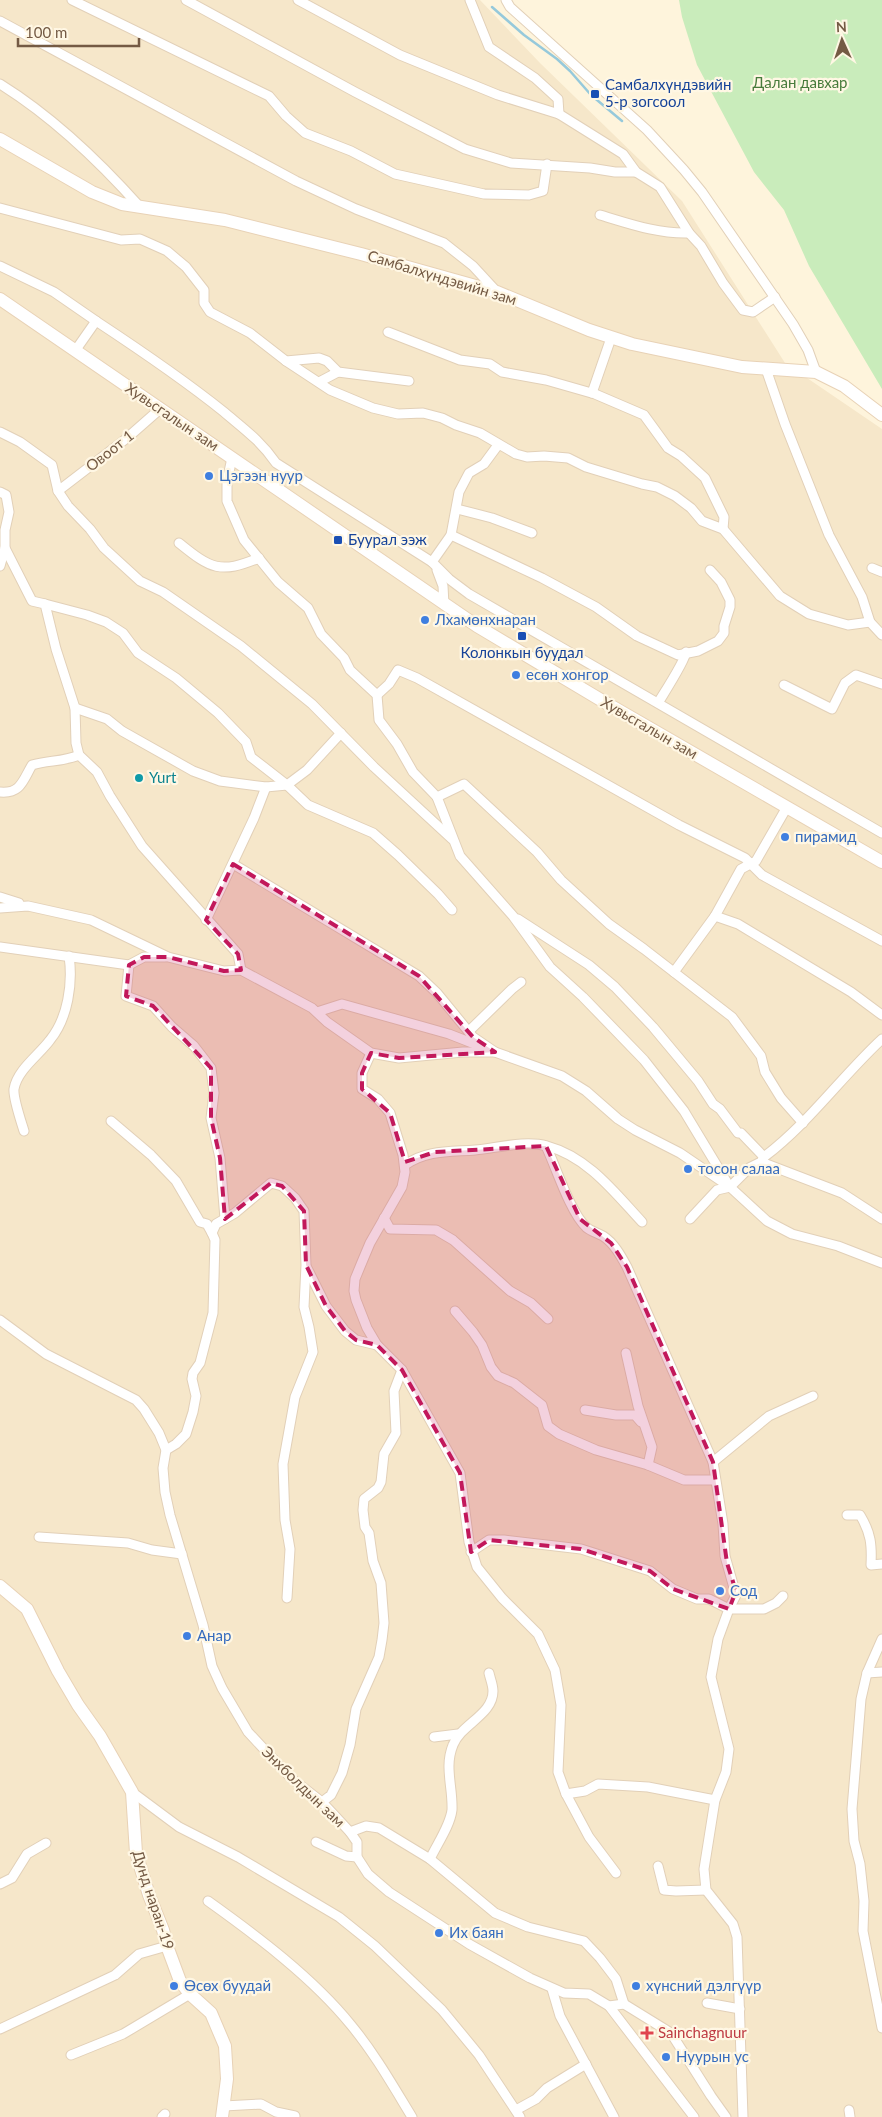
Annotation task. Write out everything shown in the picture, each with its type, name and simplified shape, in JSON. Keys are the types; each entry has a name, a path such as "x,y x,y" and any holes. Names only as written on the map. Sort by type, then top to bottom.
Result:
{"street":[{"path":"72,0 268,96 305,133 351,151 395,174 484,194 529,195 543,191 547,164"},
{"path":"186,0 355,92 465,149 511,163 547,164 615,172 636,172"},
{"path":"298,0 400,55 498,94 559,114 624,154 636,172 660,187 689,233 701,246 723,283 743,310 753,312 776,298"},
{"path":"464,0 475,0"},
{"path":"470,0 489,47 534,78 558,99 559,114"},
{"path":"506,0 510,7 647,130 702,192 776,298 808,350 816,372"},
{"path":"0,21 296,181 356,209 444,243 473,266 497,292"},
{"path":"0,84 26,100 103,167 140,207"},
{"name":"Самбалхүндэвийн зам","path":"0,139 92,192 122,204 212,218 361,254 497,292 611,338 735,366 816,372 844,386 882,415"},
{"path":"0,208 121,240 140,239 167,251 186,267 204,290 204,303 210,312 250,333 286,361 330,390 374,408 398,414 423,413 442,418 480,433 516,454 527,457 568,458 601,472 657,487 675,496 691,508 702,521 723,528 780,596 809,614 848,625 870,622"},
{"path":"600,215 652,230 675,234 689,233"},
{"path":"0,266 54,292 164,366 264,446 276,463 432,562 449,579 469,594 882,832"},
{"name":"Хувьсгалын зам","path":"0,298 444,605 518,652 882,862"},
{"path":"75,351 96,321"},
{"path":"388,332 460,360 490,364 502,372 546,380 592,393 644,415 668,448 681,456 705,478 724,518 723,528"},
{"path":"592,393 611,338"},
{"path":"286,361 319,358 327,361 338,372"},
{"path":"766,369 813,498 829,535 862,597 870,622 882,635"},
{"path":"319,382 338,372 409,381"},
{"name":"Овоот 1","path":"58,491 127,438 160,409"},
{"path":"0,432 20,442 52,465 58,491 68,506 90,529 104,548 140,581 163,592 241,646 312,704 452,840"},
{"path":"432,562 451,535 459,492 469,473 484,464 498,445"},
{"path":"232,458 227,481 228,506 244,540 278,582 308,608 321,634 344,658 350,670 377,695 379,720 397,744 413,772 437,797 452,840 460,856 513,916 550,967 584,997 644,1060 684,1111 730,1187"},
{"path":"0,492 6,495 9,512 0,566"},
{"path":"457,509 492,518 532,533"},
{"path":"451,535 542,578 596,607 637,636 678,655 698,650 718,641 724,633 730,600 721,582 710,570"},
{"path":"180,543 199,559 222,568 237,567 259,558"},
{"path":"3,544 32,601 88,615 106,622 123,633 138,653 176,678 218,713 246,742 251,757 287,785 308,805 372,833 398,855 452,910"},
{"path":"432,562 442,580 444,605"},
{"path":"872,568 882,572"},
{"path":"45,604 56,649 75,708 76,743 79,755 97,772 142,846 238,954 241,970"},
{"path":"658,703 685,657 686,652"},
{"path":"377,695 389,684 398,670 417,678 679,824 745,858 762,875 780,886 882,941"},
{"path":"784,685 832,709 845,683 856,675 882,684"},
{"path":"75,708 107,719 122,731 193,771 220,781 266,786 287,785 307,770 341,733"},
{"path":"0,792 11,793 17,790 32,765 45,761 65,761 79,755"},
{"path":"437,797 464,784 537,852 562,880 608,924 732,1017 761,1056 765,1072 781,1098 803,1123"},
{"path":"206,920 254,818 266,786"},
{"path":"674,972 715,916 742,869 756,861 787,807"},
{"path":"233,864 419,976 437,993 473,1037 495,1052"},
{"path":"0,897 28,906 91,920 168,957 224,971 241,970 317,1012 371,1053 399,1058 463,1052 495,1052"},
{"path":"0,908 28,906"},
{"path":"513,916 589,965 615,988 653,1027 698,1081 713,1104 720,1108 738,1133 741,1133 762,1159 842,1193 882,1219"},
{"path":"715,916 738,924 850,992 882,1015"},
{"path":"0,947 129,965 144,957 168,957"},
{"path":"24,1131 14,1090 24,1068 50,1041 64,1016 69,984 69,956"},
{"path":"129,965 126,996 153,1006 172,1027 194,1046 211,1068 214,1093 211,1118 220,1158 225,1219"},
{"path":"469,1031 521,982"},
{"path":"317,1012 342,1004 449,1034 562,1076 586,1091 618,1119 680,1154 730,1187 767,1221 792,1234 838,1246 882,1263"},
{"path":"690,1219 717,1190 730,1187 749,1168 803,1123 854,1064 882,1039"},
{"path":"371,1053 362,1073 362,1089 378,1099 390,1113 406,1172 402,1187 362,1262 355,1279 354,1291 367,1328 377,1345 402,1370 460,1473 471,1552 477,1567 488,1582 538,1634 555,1670 561,1705 558,1772 566,1794 589,1837 616,1873"},
{"path":"0,1320 46,1354 136,1400 159,1433 166,1450 186,1434 196,1396 192,1379 193,1373 200,1362 213,1313 215,1240 207,1224 200,1222 176,1181 151,1154 111,1121"},
{"path":"405,1166 415,1158 435,1152 469,1151 521,1145 546,1146 587,1166 615,1191 620,1200 642,1222"},
{"path":"546,1146 563,1187 586,1228 604,1237 611,1243 627,1267 713,1462 727,1563 736,1595 718,1639 711,1677 729,1749 726,1772 715,1800 704,1869 706,1890 733,1924 737,1937 743,2117"},
{"path":"212,1233 216,1224 248,1203 271,1183 282,1186 295,1198 304,1211 306,1265 304,1307 313,1352 295,1397 282,1475 285,1520 290,1549 287,1598"},
{"path":"384,1218 390,1229 436,1230 453,1240 510,1291 531,1303 548,1319"},
{"path":"306,1265 326,1306 345,1331 356,1340 377,1345"},
{"path":"455,1311 482,1345 491,1367 498,1376 514,1383 542,1405 548,1426 559,1434 596,1450 648,1464 684,1480 714,1480"},
{"path":"626,1353 638,1406 652,1447 648,1464"},
{"path":"322,1802 331,1795 342,1773 350,1745 356,1709 379,1657 384,1623 381,1583 374,1561 363,1510 364,1499 378,1488 381,1482 384,1454 396,1433 394,1391 402,1370"},
{"path":"713,1462 769,1416 814,1396"},
{"path":"585,1410 616,1415 635,1415 645,1426"},
{"name":"Энхболдын зам","path":"166,1450 163,1468 165,1492 170,1515 203,1625 212,1666 222,1688 248,1732 291,1778 322,1802 350,1832 357,1842 357,1857 368,1874 414,1910 469,1944 552,1989 564,1993 590,1994 609,2006 694,2117"},
{"path":"847,1515 860,1516 868,1529 872,1547 871,1565 882,1564"},
{"path":"39,1537 128,1543 152,1550 182,1554"},
{"path":"471,1552 489,1540 581,1549 650,1571 673,1589 697,1599 709,1599 729,1609 764,1609 776,1603 783,1596"},
{"name":"Дунд наран-19","path":"0,1586 27,1609 58,1671 78,1705 100,1736 132,1792 136,1853 167,1946 180,1981 190,1994 211,2012 225,2046 227,2079 223,2112"},
{"path":"882,1638 867,1673 861,1699 852,1809 854,1841 860,1864 864,1901 863,1931 882,2028"},
{"path":"867,1673 882,1672"},
{"path":"430,1859 452,1812 448,1763 458,1734 482,1714 491,1703 493,1691 489,1673"},
{"path":"434,1737 458,1734"},
{"path":"566,1794 585,1791 598,1784 648,1787 715,1800"},
{"path":"132,1792 179,1827 238,1857 339,1917 375,1946 442,2010 479,2055 518,2113 547,2088 586,2064"},
{"path":"350,1832 366,1826 379,1828 430,1859 496,1914 528,1927 584,1941 616,1979 624,2004"},
{"path":"316,1842 346,1856 357,1857"},
{"path":"0,1884 12,1878 28,1854 46,1843"},
{"path":"658,1866 664,1890 676,1892 706,1890"},
{"path":"208,1901 298,1970 345,2018 375,2057 412,2117"},
{"path":"0,2029 115,1975 140,1954 167,1946"},
{"path":"552,1989 560,2016 614,2117"},
{"path":"70,2055 123,2034 190,1994"},
{"path":"707,2003 740,2009"},
{"path":"609,2006 624,2004 671,2033 726,2117"},
{"path":"223,2112 262,2104 276,2112 295,2116"}],"highlighted area":[{"path":"233,864 419,976 473,1037 495,1052 399,1058 371,1053 362,1073 362,1089 390,1113 405,1162 435,1152 546,1146 580,1219 611,1243 627,1267 713,1462 727,1563 736,1591 729,1609 673,1589 650,1571 581,1549 489,1540 471,1552 460,1473 402,1370 377,1345 356,1340 345,1331 326,1306 306,1265 304,1211 282,1186 271,1183 225,1219 220,1158 211,1118 211,1068 153,1006 126,996 129,965 144,957 168,957 224,971 241,970 238,954 206,920"}],"shaded area":[{"path":"0,0 480,0 540,63 682,201 785,363 882,429 882,2117 0,2117"}],"green space":[{"name":"Далан давхар","path":"679,0 882,0 882,389 809,266 784,210 754,172 697,65 682,17"}],"waterway":[{"path":"492,7 524,35 557,59 591,95 622,121"}],"place":[{"name":"Самбалхүндэвийн 5-р зогсоол","path":"595,94"},
{"name":"Цэгээн нуур","path":"209,476"},
{"name":"Буурал ээж","path":"338,540"},
{"name":"Лхамөнхнаран","path":"425,620"},
{"name":"Колонкын буудал","path":"522,636"},
{"name":"есөн хонгор","path":"516,675"},
{"name":"Yurt","path":"139,778"},
{"name":"пирамид","path":"785,837"},
{"name":"тосон салаа","path":"688,1169"},
{"name":"Сод","path":"720,1591"},
{"name":"Анар","path":"187,1636"},
{"name":"Их баян","path":"439,1933"},
{"name":"Өсөх буудай","path":"174,1986"},
{"name":"хүнсний дэлгүүр","path":"636,1986"},
{"name":"Sainchagnuur","path":"647,2033"},
{"name":"Нуурын ус","path":"666,2057"}]}
